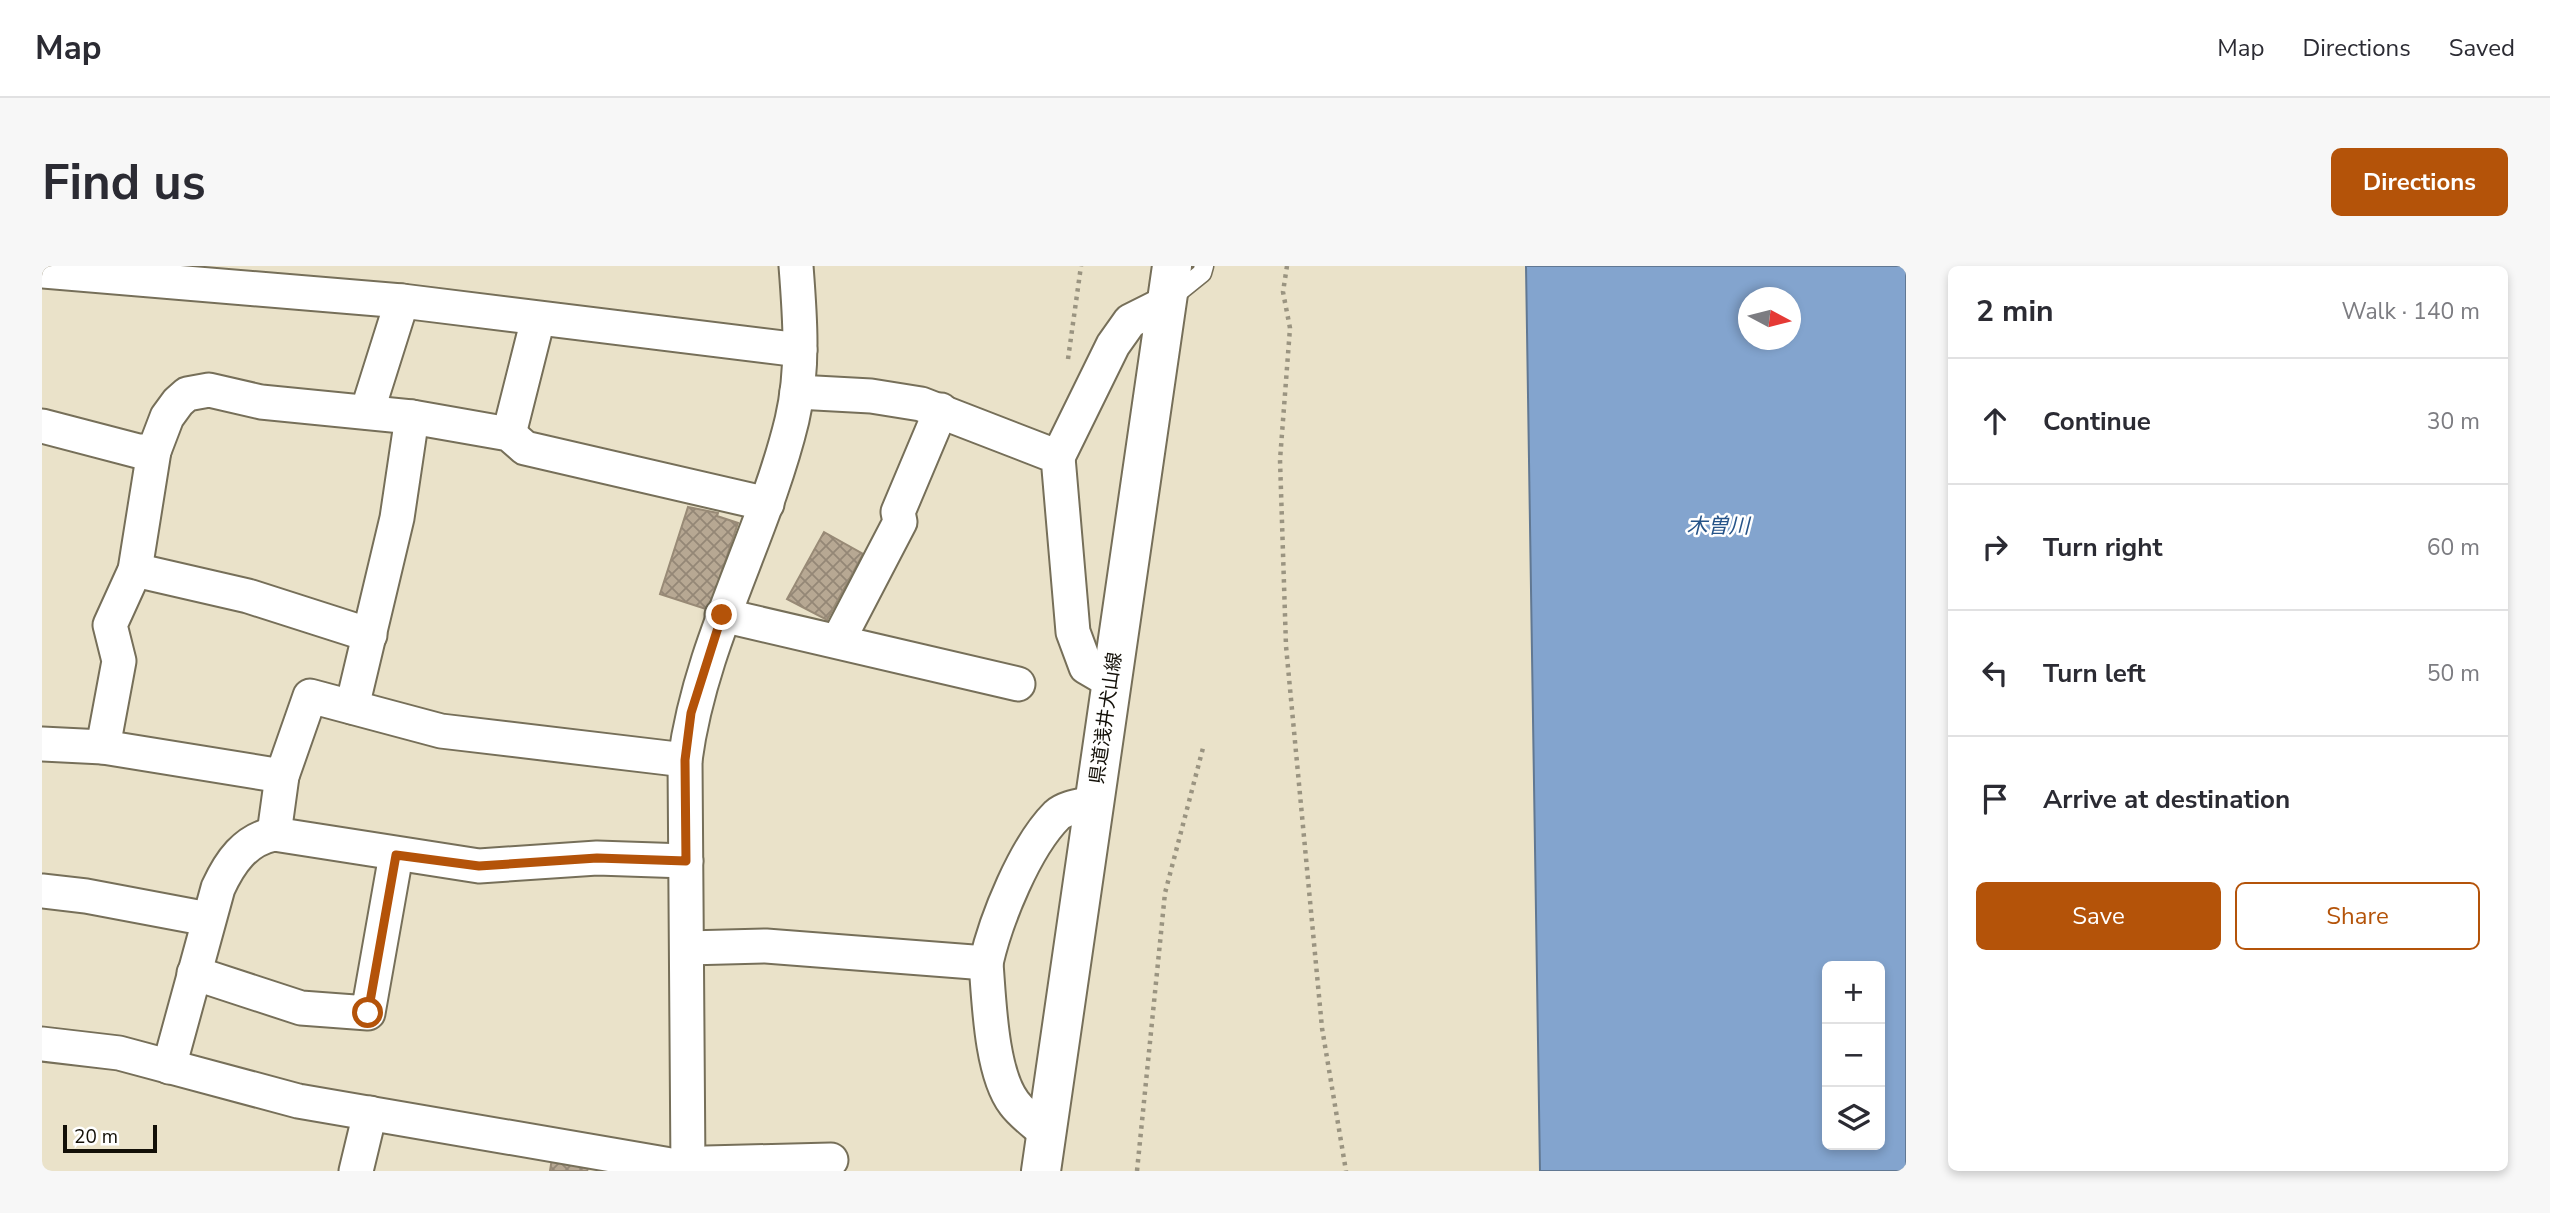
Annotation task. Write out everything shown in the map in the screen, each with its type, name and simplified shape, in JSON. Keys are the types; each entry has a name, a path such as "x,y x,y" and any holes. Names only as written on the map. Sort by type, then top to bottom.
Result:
{"main road":[{"name":"県道浅井犬山線","path":"1041,1171 1169,284"}],"street":[{"path":"688,1169 685,760 691,713 722,615 767,504 792,419 800,350 796,266"},
{"path":"42,271 212,275 538,319 800,350"},
{"path":"1110,681 1086,667 1073,632 1058,457 1113,345 1130,321 1169,284"},
{"path":"367,412 401,301"},
{"path":"509,434 538,319"},
{"path":"103,747 119,661 110,625 135,570 154,451 167,417 187,394 199,391 229,393 261,402 412,417 509,434 525,448 767,504"},
{"path":"797,392 871,396 941,410 1058,457"},
{"path":"838,641 900,522 898,512 941,410"},
{"path":"352,707 397,518 412,417"},
{"path":"42,426 138,451 154,451"},
{"path":"135,570 248,596 370,635"},
{"path":"722,615 1018,684"},
{"path":"274,834 282,776 310,696 441,731 685,760"},
{"path":"42,744 103,747 282,776"},
{"path":"1046,1133 1014,1103 1005,1087 990,1008 986,963 994,929 1004,904 1049,826 1066,809 1093,803"},
{"path":"169,1067 208,919 230,863 254,841 274,834 479,866 597,858 686,861"},
{"path":"194,973 301,1008 368,1013 396,855"},
{"path":"42,891 86,896 208,919"},
{"path":"687,948 766,946 986,963"},
{"path":"42,1044 120,1053 298,1101 688,1169 706,1163 831,1160"},
{"path":"356,1171 370,1114"}],"lane":[{"path":"1169,284 1202,273 1204,266"}],"path":[{"path":"1287,266 1283,292 1290,328 1280,460 1286,646 1322,1028 1346,1171"},
{"path":"1137,1171 1156,1008 1165,893 1203,748"}],"water":[{"name":"木曽川","path":"1526,266 1906,266 1906,1171 1540,1171"}],"building":[{"path":"688,507 718,513 717,516 738,523 709,610 660,594"},
{"path":"824,532 863,554 827,620 787,599"},
{"path":"552,1158 589,1166 587,1171 550,1171"}],"route":[{"path":"368,1013 396,855 479,866 597,858 686,861 685,760 691,713 722,615"}]}
